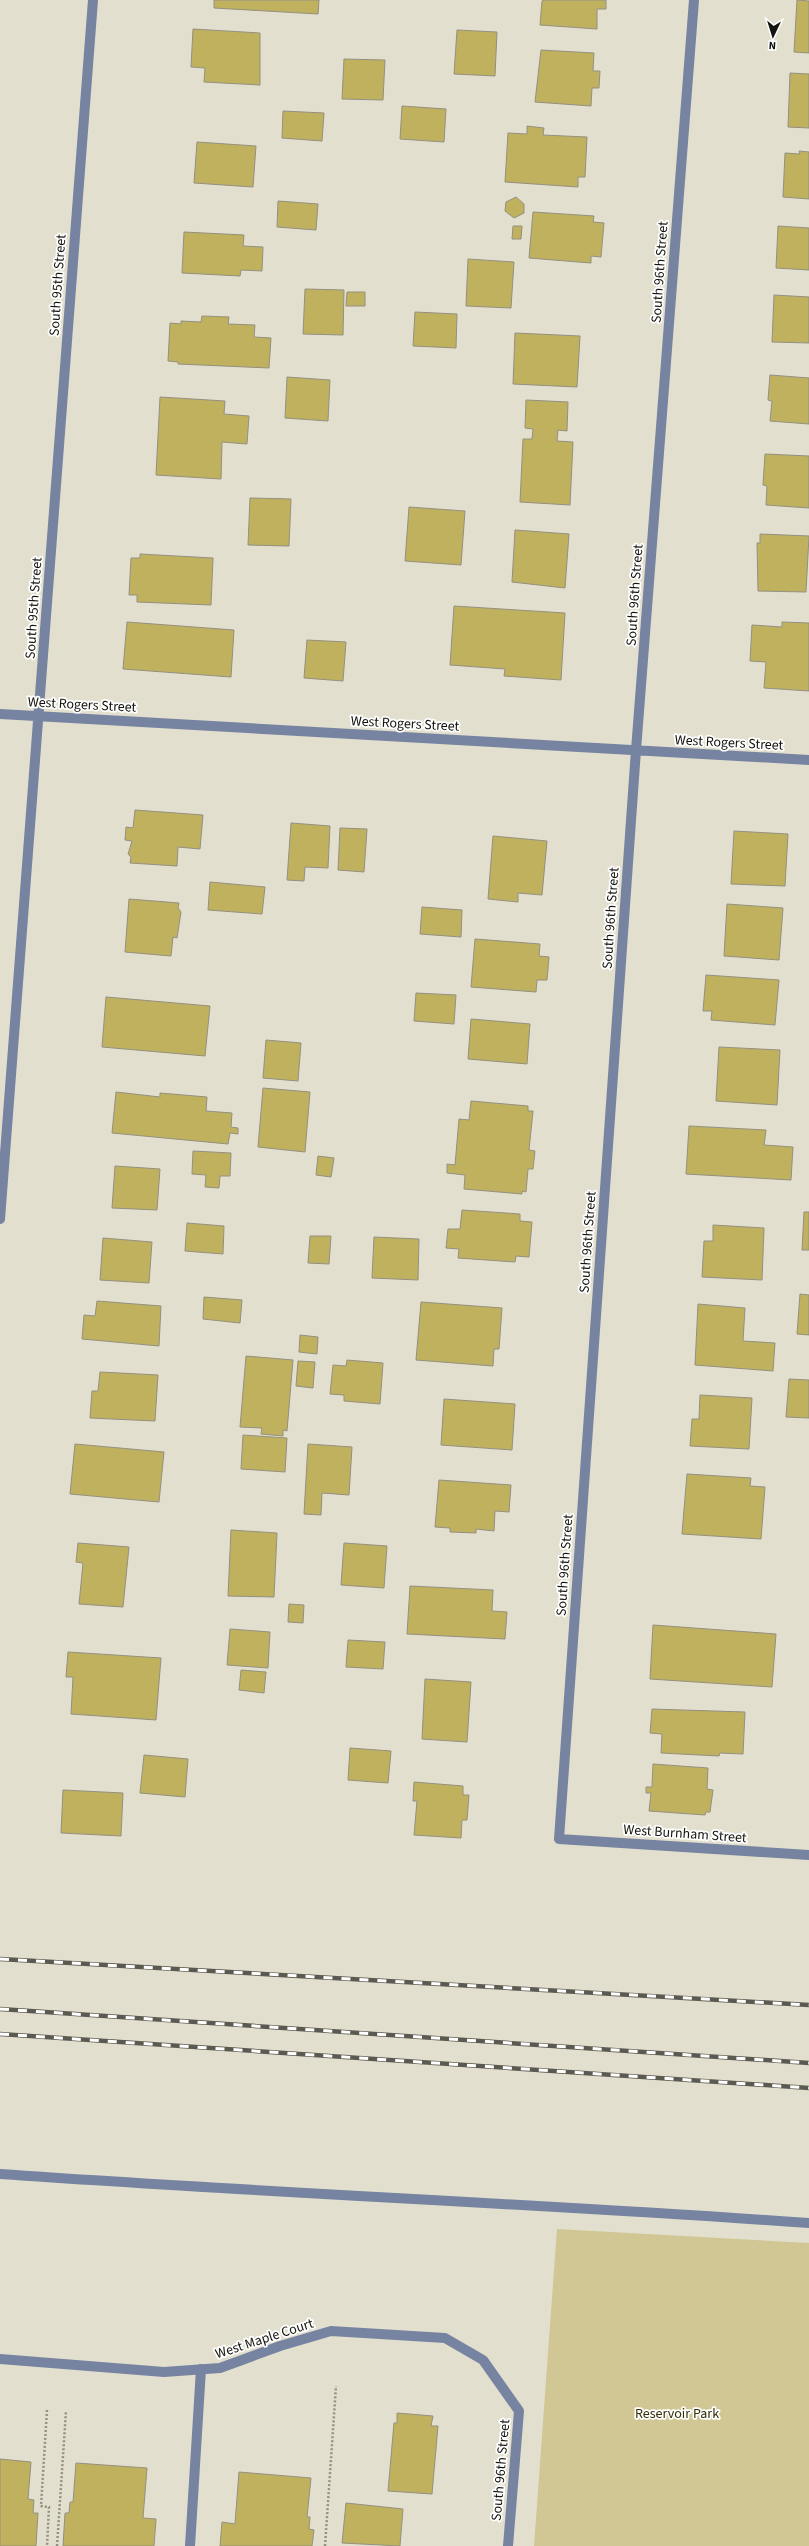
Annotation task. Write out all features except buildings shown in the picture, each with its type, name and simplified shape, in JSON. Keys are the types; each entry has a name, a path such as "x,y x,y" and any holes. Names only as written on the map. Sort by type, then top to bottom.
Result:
{"street":[{"name":"South 95th Street","path":"0,1219 93,0"},
{"name":"South 96th Street","path":"559,1839 636,750 694,0"},
{"name":"West Rogers Street","path":"0,714 809,760"},
{"name":"West Burnham Street","path":"559,1839 809,1855"},
{"path":"0,2174 197,2188 561,2206 809,2223"},
{"name":"West Maple Court","path":"0,2359 164,2372 201,2370 220,2368 280,2346 332,2331 445,2338 483,2360"},
{"name":"South 96th Street","path":"483,2360 519,2411 508,2546"},
{"path":"190,2546 201,2370"}],"path":[{"path":"325,2546 336,2386"},
{"path":"47,2410 41,2506 49,2507 47,2546"},
{"path":"57,2546 66,2411"}],"green space":[{"name":"Reservoir Park","path":"557,2229 809,2243 809,2546 534,2546"}],"railway":[{"path":"0,1959 809,2005"},
{"path":"0,2009 809,2063"},
{"path":"0,2034 809,2088"}]}
